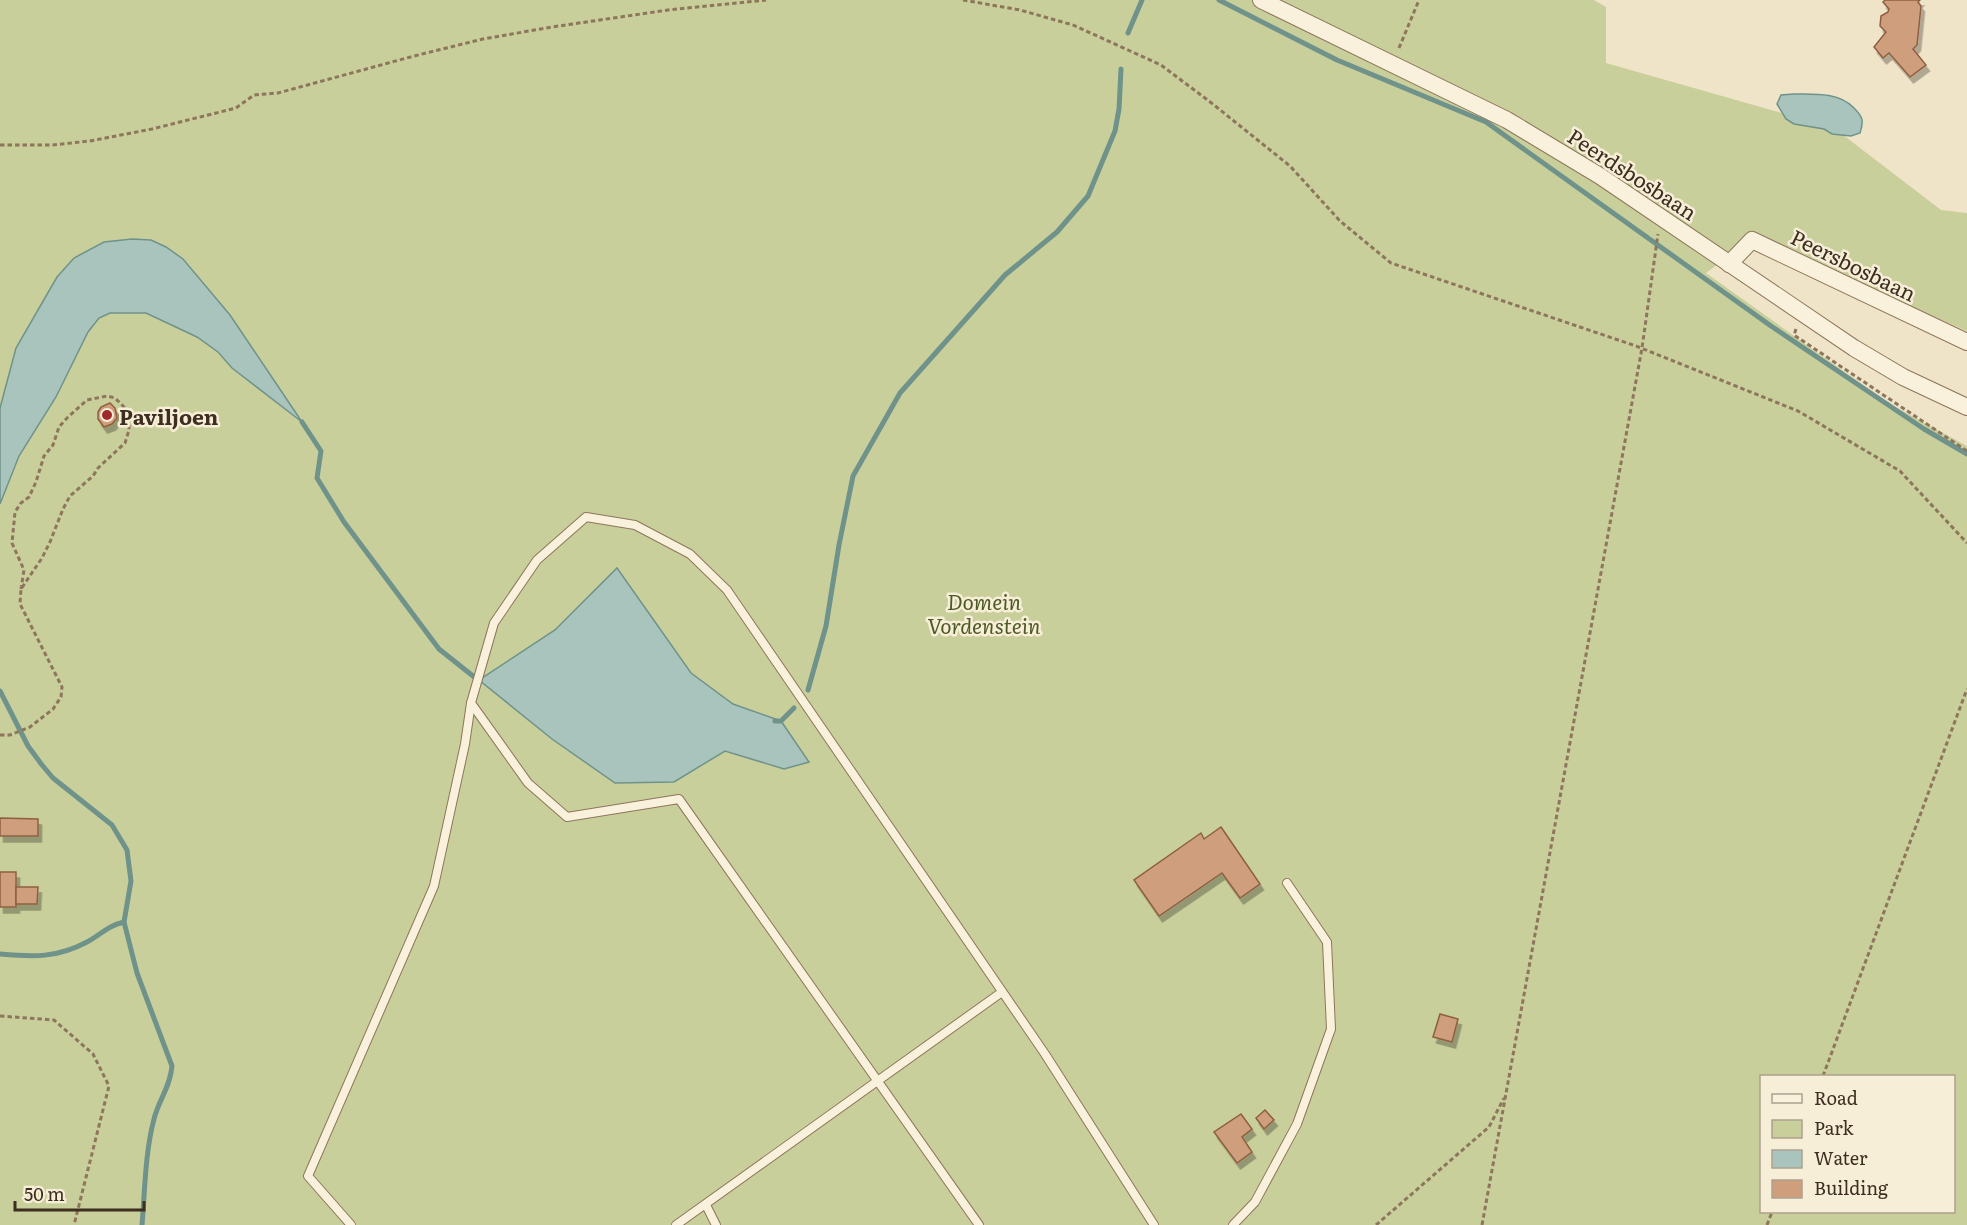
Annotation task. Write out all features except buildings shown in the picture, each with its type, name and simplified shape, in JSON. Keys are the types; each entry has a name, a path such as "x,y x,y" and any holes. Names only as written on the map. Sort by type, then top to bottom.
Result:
{"street":[{"name":"Peerdsbosbaan","path":"1262,0 1507,120 1600,176 1803,315 1903,377 1967,407"},
{"name":"Peersbosbaan","path":"1729,264 1752,240 1967,342"}],"lane":[{"path":"351,1225 308,1176 434,886 465,744 471,703 494,624 537,560 586,517 635,525 690,554 727,590 1045,1054 1154,1225"},
{"path":"471,703 528,783 567,818 679,799 979,1225"},
{"path":"1233,1225 1255,1202 1297,1124 1331,1029 1327,942 1287,883"},
{"path":"676,1225 1002,992"},
{"path":"706,1205 716,1225"}],"path":[{"path":"0,145 52,145 90,141 152,129 236,108 254,95 278,93 483,39 668,10 766,0"},
{"path":"963,0 1020,10 1073,26 1161,65 1290,166 1340,221 1391,263 1642,348 1798,411 1900,471 1967,543"},
{"path":"1392,63 1419,0"},
{"path":"1482,1225 1642,348 1661,217"},
{"path":"1803,315 1794,335 1967,451"},
{"path":"0,735 10,735 30,727 53,709 61,697 62,687 20,604 21,589 24,570 12,543 15,512 29,497 44,456 53,445 59,427 67,417 87,400 107,396 115,398 125,408 129,418 129,430 125,443 70,496 42,558 21,589"},
{"path":"1824,1075 1967,689"},
{"path":"0,1016 54,1020 93,1054 109,1086 74,1225"},
{"path":"1376,1225 1489,1127 1506,1094"}],"green space":[{"name":"Domein Vordenstein","path":"0,0 1594,0 1606,7 1606,63 1834,128 1941,210 1967,213 1967,331 1753,238 1706,273 1888,403 1967,446 1967,1225 0,1225"}],"water":[{"path":"1781,95 1826,95 1848,103 1861,117 1860,133 1851,136 1832,134 1824,129 1794,124 1786,119 1777,104"},
{"path":"132,239 151,240 183,259 230,315 302,422 232,368 218,352 197,337 146,313 110,313 99,318 88,332 56,397 19,456 0,504 0,408 16,348 57,277 74,258 104,242"},
{"path":"617,568 691,673 733,704 781,721 809,762 784,769 725,751 674,782 615,783 552,739 479,680 555,630"}],"waterway":[{"path":"1128,33 1142,0"},
{"path":"1219,0 1337,60 1486,122 1771,326 1924,429 1967,454"},
{"path":"808,690 826,626 853,476 900,393 1005,275 1057,232 1088,196 1115,131 1119,109 1121,69"},
{"path":"302,422 321,451 317,478 344,522 439,649 478,680"},
{"path":"0,691 28,746 42,765 53,778 112,825 127,850 131,881 124,922 137,973 172,1066 151,1132 142,1225"},
{"path":"775,721 781,721 794,708"},
{"path":"0,954 35,956 55,954 87,942 124,922"}],"place":[{"name":"Paviljoen","path":"107,415"}]}
